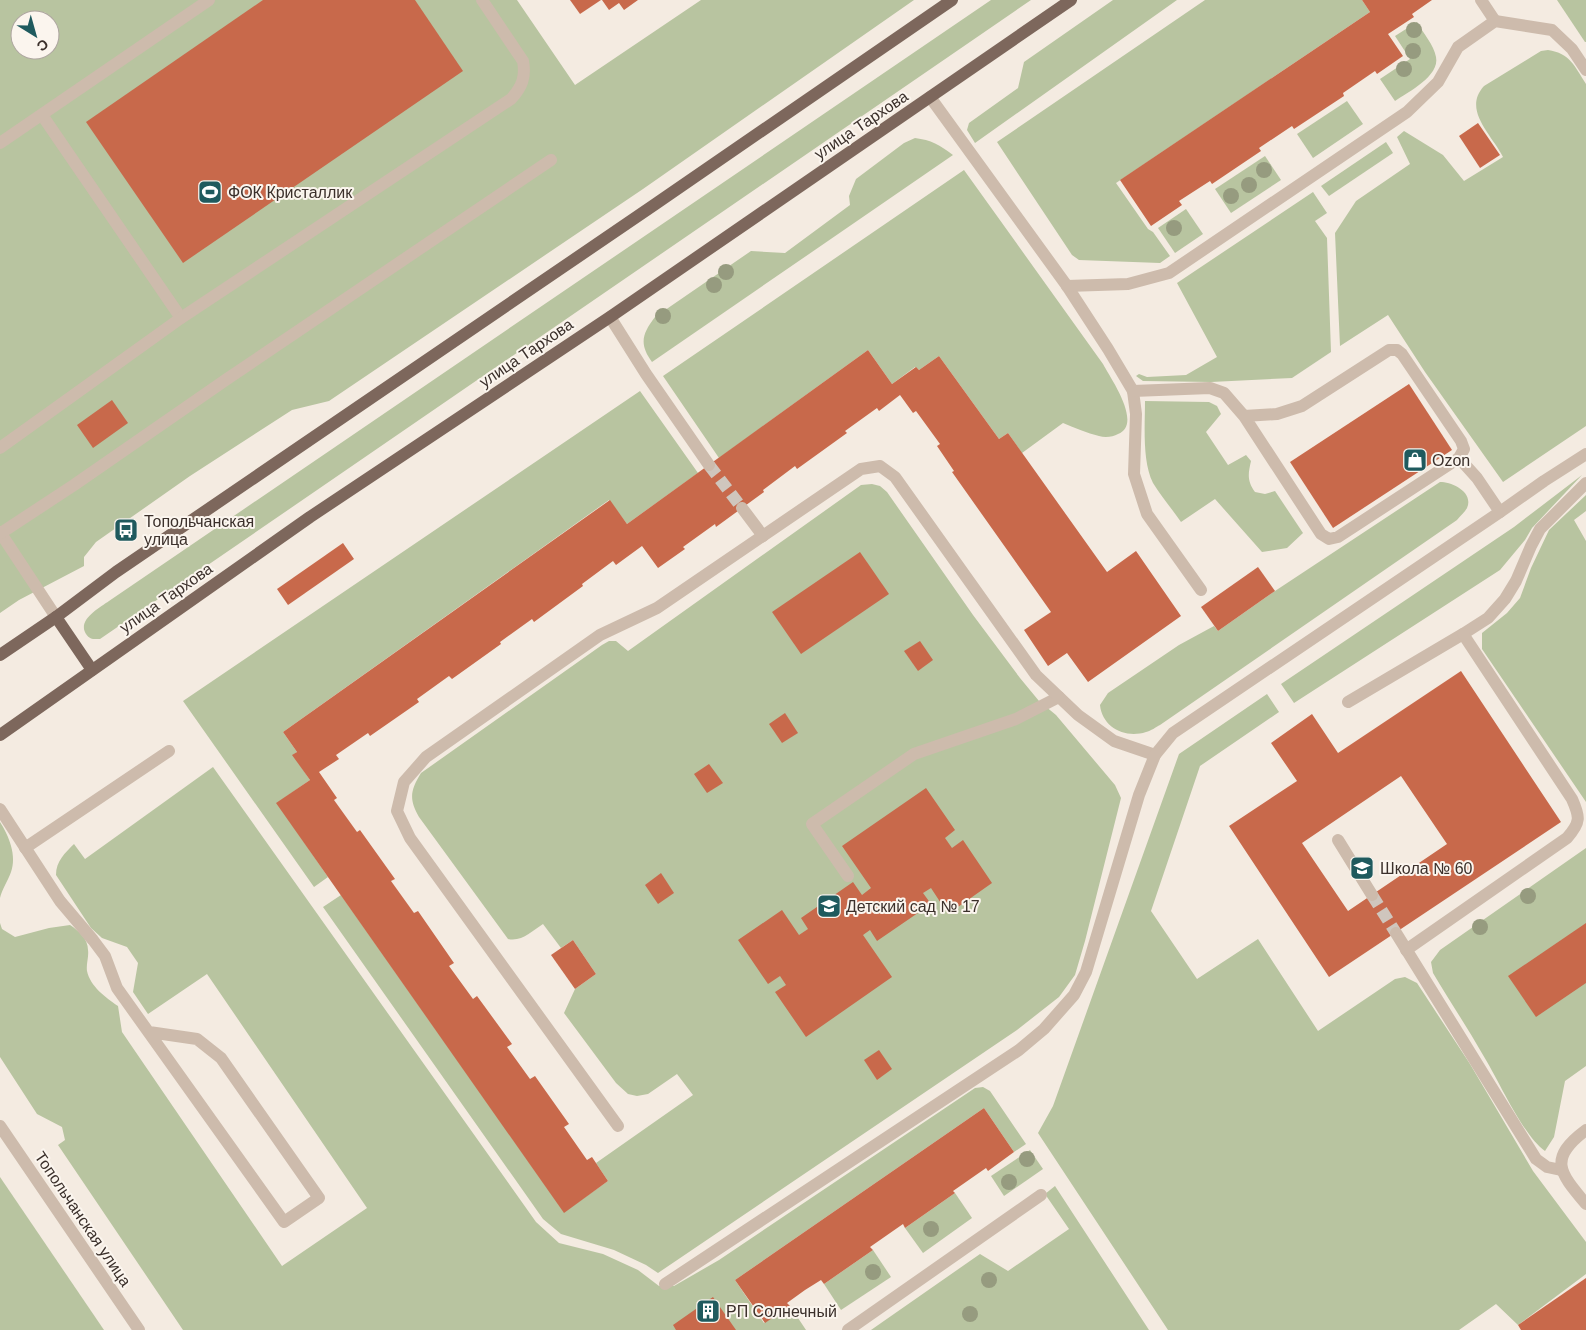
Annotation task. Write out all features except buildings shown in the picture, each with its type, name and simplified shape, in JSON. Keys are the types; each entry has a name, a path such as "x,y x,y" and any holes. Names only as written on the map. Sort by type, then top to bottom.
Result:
{"main road":[{"path":"0,655 56,617 116,572 952,0"},
{"name":"улица Тархова","path":"0,734 318,512 610,317 1072,0"},
{"path":"56,617 92,670"}],"street":[{"path":"0,142 209,0"},
{"path":"0,448 181,318 511,99 523,82 525,71 523,60 482,0"},
{"path":"1481,0 1495,21"},
{"path":"1067,286 1128,284 1169,273 1407,112 1438,82 1458,47 1495,21 1552,30 1572,49 1586,70"},
{"path":"930,97 1067,286 1133,391 1136,414 1134,474 1147,514 1201,590"},
{"path":"42,115 181,318"},
{"path":"56,617 0,533 67,490 551,160"},
{"path":"610,317 646,374 709,465"},
{"path":"1133,391 1210,388 1224,393 1244,416 1321,534 1329,539 1338,537 1459,458 1464,449 1461,441 1402,354 1397,350 1389,350 1302,406 1277,414 1244,416"},
{"path":"666,1284 958,1092 1019,1050 1044,1029 1074,994 1086,972 1140,795 1155,755 1173,733 1500,512 1544,480 1586,454"},
{"path":"1459,458 1477,478 1500,512"},
{"path":"618,1126 410,838 397,811 404,782 426,757 600,635 658,608 861,469 880,466 895,476 1036,675 1078,715 1114,742 1155,755"},
{"path":"1348,702 1488,618 1516,581 1540,529 1586,483"},
{"path":"742,508 763,536"},
{"path":"1406,950 1567,838 1576,827 1579,814 1572,799 1463,634"},
{"path":"848,876 812,824 914,754 1016,718 1059,697"},
{"path":"25,848 169,751"},
{"path":"0,809 60,901 105,956 117,988 284,1222 319,1198 220,1058 197,1039 149,1032"},
{"path":"1338,840 1372,895"},
{"path":"1396,933 1536,1159 1547,1167 1561,1170"},
{"name":"Топольчанская улица","path":"0,1126 139,1330"},
{"path":"1586,1130 1566,1147 1562,1158 1561,1170 1566,1180 1586,1204"},
{"path":"848,1330 1040,1195"}],"green space":[{"path":"0,0 517,0 575,85 701,0 914,0 643,189 329,401 292,410 190,476 96,542 84,557 84,566 19,600 0,613"},
{"path":"991,0 1031,0 100,639 91,638 86,634 84,624 90,615 100,607"},
{"path":"1113,0 1177,0 975,143 967,130 969,123 1018,88 1024,62"},
{"path":"1205,0 1362,0 1370,12 1116,183 1148,229 1153,232 1170,256 1160,263 1079,260 1072,255 997,142"},
{"path":"1557,0 1586,0 1586,42 1585,42"},
{"path":"1417,22 1433,48 1436,64 1433,71 1422,83 1395,101 1380,79 1410,59 1395,36"},
{"path":"1548,50 1562,54 1567,58 1586,84 1586,426 1503,482 1425,372 1388,315 1340,346 1335,233 1356,201 1410,164 1397,137 1404,131 1443,155 1464,181 1503,157 1477,113 1478,95 1484,86 1541,51"},
{"path":"1347,101 1363,124 1313,158 1297,134"},
{"path":"915,138 926,140 944,148 953,155 652,362 645,350 644,339 647,329 655,317 751,251 785,253 850,205 849,196 856,179 904,143"},
{"path":"1386,142 1393,153 1329,196 1321,186"},
{"path":"1265,156 1281,180 1231,213 1215,189"},
{"path":"964,170 1103,364 1123,401 1127,421 1125,429 1116,435 1104,437 1063,423 1022,453 1008,433 999,439 939,356 919,370 915,367 892,384 868,350 719,458 663,376"},
{"path":"1313,192 1327,213 1315,221 1327,238 1331,352 1292,378 1211,382 1143,381 1136,376 1139,374 1147,377 1186,375 1217,357 1177,283"},
{"path":"1186,209 1203,234 1175,253 1158,228"},
{"path":"640,391 698,473 627,524 609,500 283,732 297,752 293,755 310,780 277,803 328,877 314,887 183,701"},
{"path":"1145,401 1209,402 1217,406 1221,414 1206,432 1228,465 1246,455 1251,461 1249,477 1255,492 1265,494 1275,491 1303,533 1287,548 1262,552 1215,499 1181,522 1156,488 1149,474 1145,443"},
{"path":"1582,475 1532,528 1525,540 1500,570 1294,703 1281,684 1514,527"},
{"path":"1440,482 1456,486 1467,497 1467,508 1457,520 1153,729 1138,734 1130,734 1116,729 1105,719 1100,705 1108,693 1179,645 1214,626 1218,631"},
{"path":"872,484 880,486 887,492 973,615 1020,678 1039,701 1056,715 1115,785 1121,798 1085,941 1075,975 1059,997 1017,1030 658,1273 646,1265 614,1250 561,1234 543,1219 323,907 341,895 564,1212 608,1181 596,1163 693,1095 677,1074 648,1094 637,1096 628,1094 616,1083 564,1013 575,989 596,974 573,940 561,948 543,924 531,933 518,939 508,939 419,817 412,800 413,790 421,773 602,645 609,641 616,641 628,651 861,485"},
{"path":"1586,495 1586,511 1574,520 1586,541 1586,802 1482,649 1482,633 1507,613 1520,598 1531,568 1549,530"},
{"path":"1267,694 1279,712 1200,766 1151,911 1197,979 1258,939 1318,1031 1395,979 1405,977 1417,983 1470,1064 1533,1171 1586,1242 1586,1274 1518,1325 1496,1304 1459,1330 1168,1330 1038,1133 1053,1106 1179,754"},
{"path":"213,767 536,1222 559,1243 603,1254 638,1270 659,1286 674,1286 719,1260 975,1088 983,1087 990,1091 1026,1144 1014,1152 984,1108 735,1280 764,1323 790,1306 806,1330 183,1330 58,1145 65,1140 62,1127 37,1114 0,1057 0,923 2,929 15,937 49,928 70,925 82,936 88,946 87,971 91,982 118,1006 122,1032 282,1266 367,1208 207,974 148,1014 133,992 138,963 127,947 102,938 91,928 56,875 59,861 74,844 85,859"},
{"path":"0,822 13,853 13,866 0,898"},
{"path":"1586,848 1586,1066 1565,1081 1554,1137 1545,1151 1528,1133 1520,1120 1433,973 1431,962 1440,950"},
{"path":"1030,1150 1043,1169 1004,1196 991,1176"},
{"path":"0,1177 104,1330 0,1330"},
{"path":"1055,1186 1149,1330 871,1330 980,1254 1008,1271 1069,1229 1045,1194"},
{"path":"955,1193 972,1218 923,1253 905,1228"},
{"path":"873,1250 891,1277 841,1310 824,1284"}],"tunnel":[{"path":"709,465 742,508"},
{"path":"1372,895 1396,933"}],"place":[{"name":"ФОК Кристаллик","path":"210,192"},
{"name":"Ozon","path":"1415,460"},
{"name":"Топольчанская улица","path":"126,530"},
{"name":"Школа № 60","path":"1362,868"},
{"name":"Детский сад № 17","path":"829,906"},
{"name":"РП Солнечный","path":"708,1311"}]}
